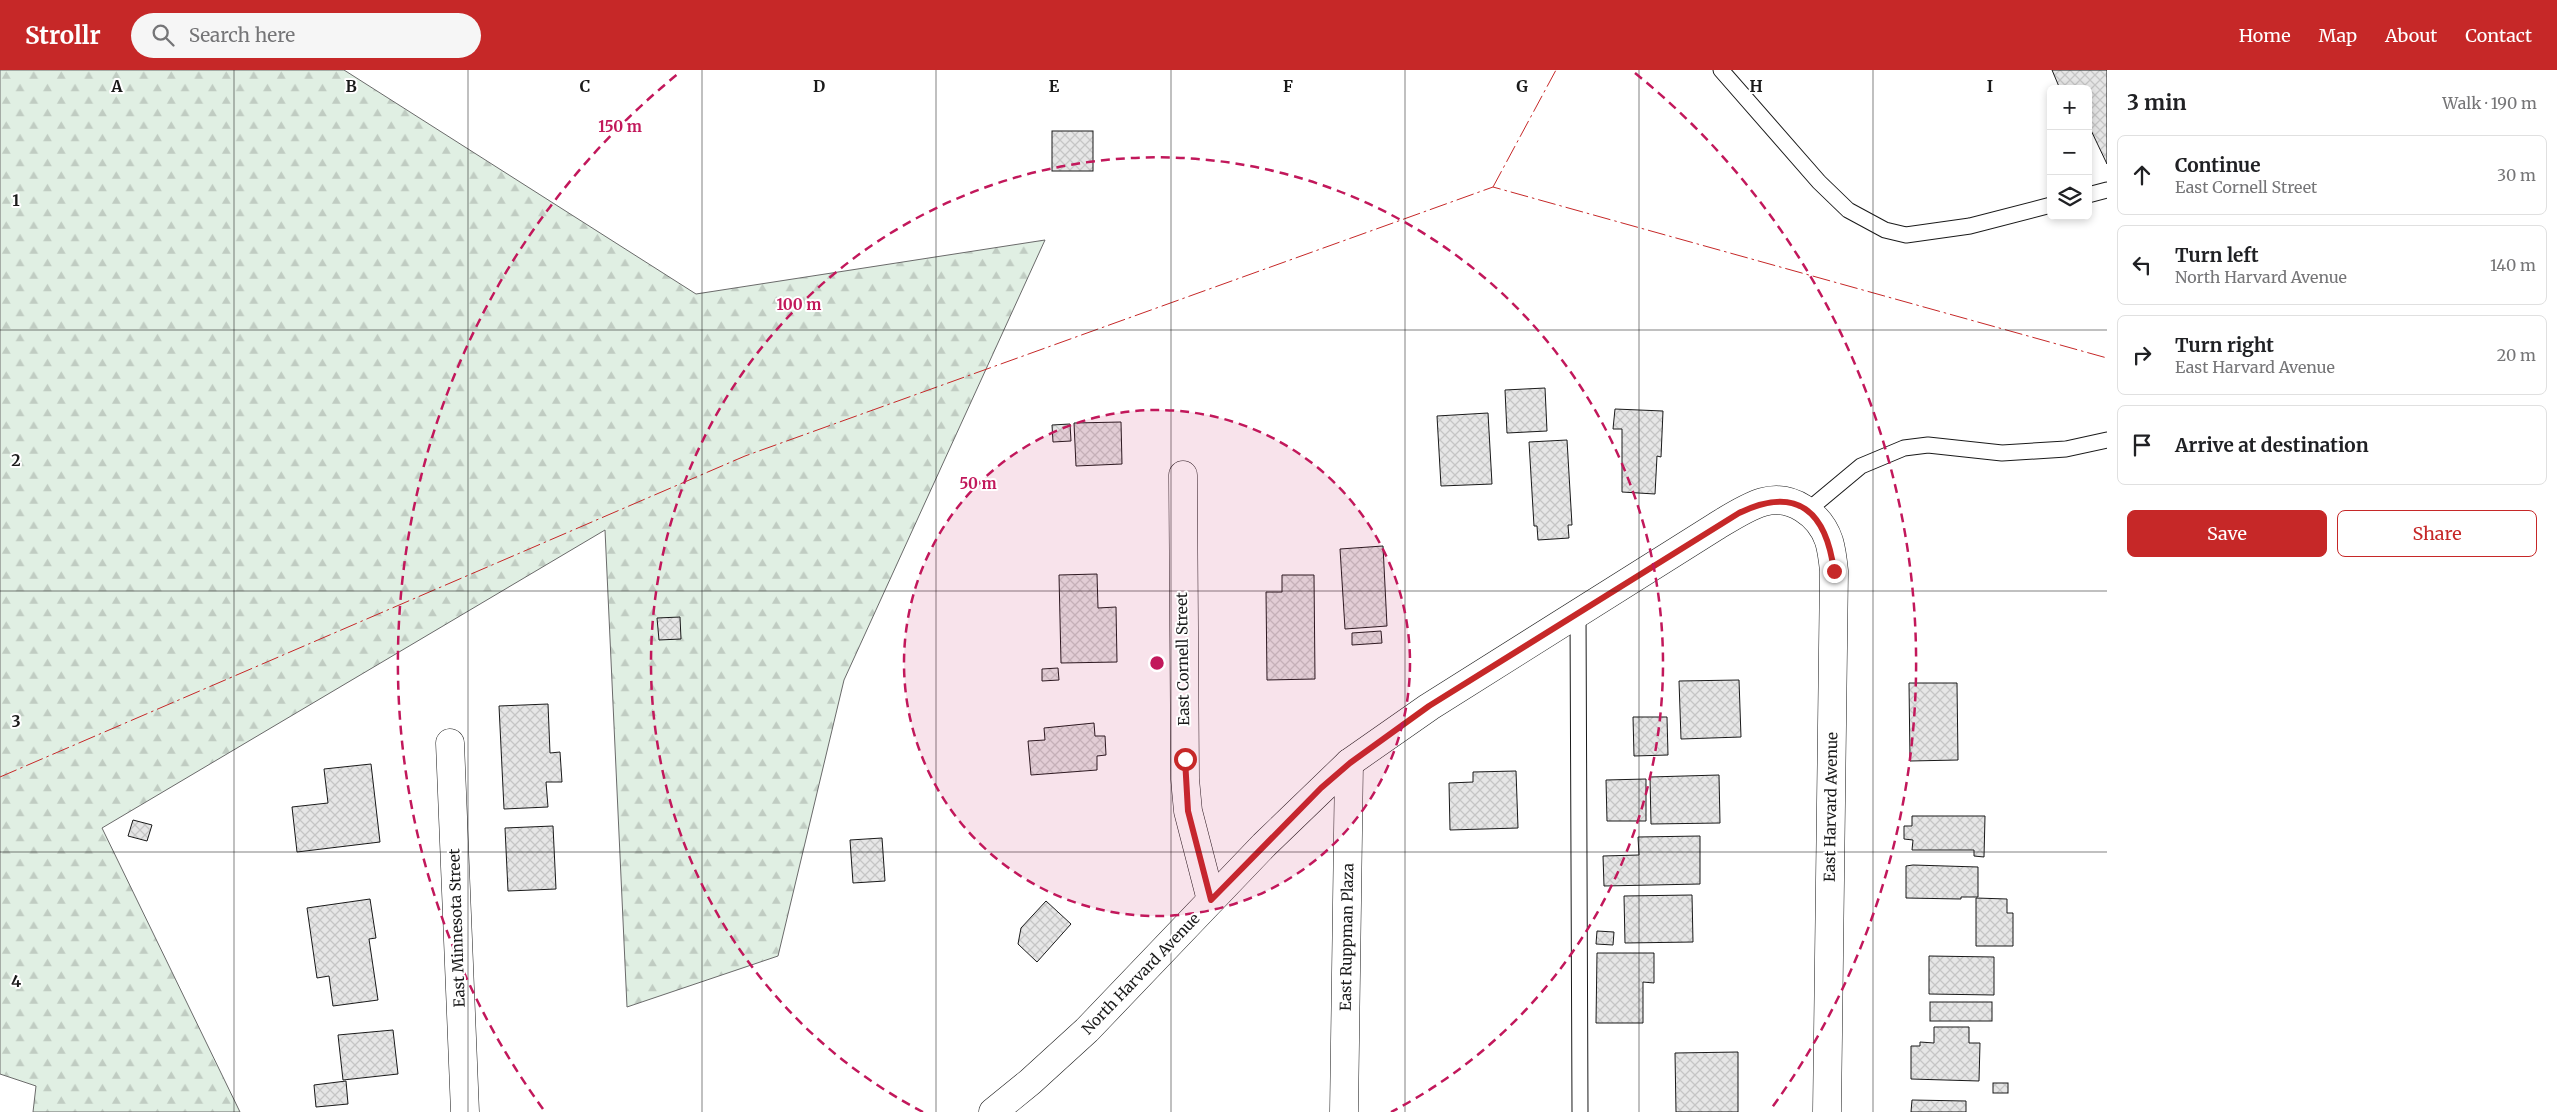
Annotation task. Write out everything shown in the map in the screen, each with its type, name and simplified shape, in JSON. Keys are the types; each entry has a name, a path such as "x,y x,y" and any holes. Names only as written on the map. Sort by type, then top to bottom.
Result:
{"street":[{"name":"East Cornell Street","path":"1183,475 1185,779 1188,811 1211,900"},
{"name":"North Harvard Avenue","path":"993,1112 1030,1082 1087,1030 1321,788 1350,763 1402,724 1578,612 1752,506 1781,500 1790,502 1807,511"},
{"name":"East Harvard Avenue","path":"1807,511 1828,538 1834,571 1828,1112"},
{"name":"East Minnesota Street","path":"450,743 465,1112"},
{"name":"East Ruppman Plaza","path":"1344,1112 1350,763"}],"lane":[{"path":"1721,70 1826,189 1848,210 1885,230 1906,235 1970,226 2047,206"},
{"path":"2092,194 2107,190"},
{"path":"1807,511 1861,466 1904,448 1928,445 2002,453 2066,449 2107,440"},
{"path":"1578,612 1580,1111"}],"green space":[{"path":"0,70 344,70 696,294 1045,240 844,680 778,956 627,1007 605,530 102,828 240,1112 33,1112 36,1086 0,1074"}],"building":[{"path":"2052,70 2107,70 2107,164 2092,132 2092,85 2058,85"},
{"path":"1052,131 1093,131 1093,171 1052,171"},
{"path":"1545,388 1547,431 1507,433 1505,390"},
{"path":"1615,409 1663,411 1661,457 1657,456 1655,494 1622,492 1622,429 1613,429"},
{"path":"1488,413 1492,484 1441,486 1437,416"},
{"path":"1121,422 1122,464 1076,466 1074,423"},
{"path":"1070,424 1071,441 1053,442 1052,425"},
{"path":"1567,440 1572,525 1568,525 1569,538 1538,540 1537,526 1534,526 1529,442"},
{"path":"1383,546 1387,626 1345,629 1340,549"},
{"path":"1097,574 1098,608 1116,607 1117,662 1061,663 1059,575"},
{"path":"1282,575 1314,575 1315,679 1267,680 1266,592 1282,592"},
{"path":"680,617 681,639 659,640 657,618"},
{"path":"1381,631 1382,643 1352,645 1352,633"},
{"path":"1058,668 1059,680 1042,681 1042,669"},
{"path":"1739,680 1741,737 1681,739 1679,681"},
{"path":"1909,683 1957,683 1958,760 1910,761"},
{"path":"548,704 550,753 560,752 562,782 546,782 548,807 504,809 499,706"},
{"path":"1633,717 1667,717 1668,755 1634,756"},
{"path":"1094,723 1095,736 1105,736 1106,755 1097,756 1097,770 1031,775 1028,741 1045,740 1044,728"},
{"path":"371,764 380,842 297,852 292,807 328,803 324,769"},
{"path":"1516,771 1518,828 1450,830 1449,783 1473,782 1473,772"},
{"path":"1719,775 1720,823 1651,824 1650,777"},
{"path":"1646,779 1646,821 1607,821 1606,780"},
{"path":"1912,816 1985,816 1984,857 1974,856 1974,850 1912,850 1913,840 1904,839 1904,826 1912,826"},
{"path":"133,820 152,825 147,841 128,836"},
{"path":"553,826 556,889 508,891 505,828"},
{"path":"1700,836 1700,884 1604,886 1603,856 1639,855 1638,837"},
{"path":"882,838 885,881 853,883 850,840"},
{"path":"1906,866 1978,867 1978,897 1961,897 1961,899 1906,898"},
{"path":"1692,895 1693,942 1625,943 1624,896"},
{"path":"1976,898 2007,899 2007,913 2013,913 2013,946 1976,946"},
{"path":"370,899 376,938 369,939 378,1000 333,1006 329,976 317,978 307,908"},
{"path":"1046,901 1071,924 1037,962 1018,944 1021,928"},
{"path":"1597,931 1614,932 1613,945 1596,944"},
{"path":"1597,953 1654,953 1654,983 1643,982 1643,1023 1596,1023"},
{"path":"1929,956 1994,957 1994,995 1929,994"},
{"path":"1930,1002 1992,1002 1992,1021 1930,1021"},
{"path":"1934,1027 1969,1027 1969,1043 1980,1043 1979,1081 1911,1079 1911,1046 1920,1046 1920,1042 1934,1043"},
{"path":"393,1030 398,1074 343,1080 338,1035"},
{"path":"1738,1052 1738,1112 1676,1112 1675,1053"},
{"path":"346,1081 348,1104 316,1107 314,1085"},
{"path":"1993,1083 2008,1083 2008,1093 1993,1093"},
{"path":"1912,1100 1966,1101 1966,1112 1911,1112"}],"power":[{"path":"1493,187 1556,70"},
{"path":"0,777 745,456 1493,187 2107,358"}],"route":[{"path":"1185,759 1188,811 1211,900 1335,775 1402,724 1607,594 1752,506 1763,502 1781,500 1799,505 1807,511 1828,538 1834,571"}]}
